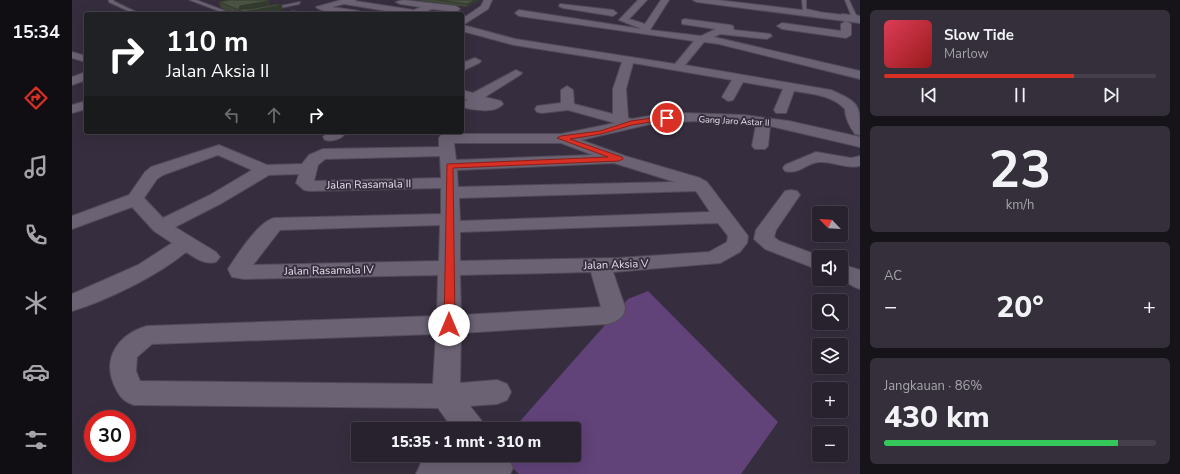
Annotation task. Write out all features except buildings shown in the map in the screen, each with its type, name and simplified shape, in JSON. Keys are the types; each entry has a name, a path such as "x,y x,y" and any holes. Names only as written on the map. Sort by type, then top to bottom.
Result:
{"street":[{"path":"389,0 456,9"},
{"path":"643,0 623,20 646,29 672,36 701,41 719,41 860,74"},
{"path":"646,29 665,0"},
{"path":"345,12 320,7 349,1 409,12"},
{"path":"541,16 564,3 591,10 613,12"},
{"path":"672,36 692,10 741,5 851,20 860,26"},
{"path":"692,10 732,28 741,5"},
{"path":"416,12 431,6"},
{"path":"464,22 481,8 486,19"},
{"path":"572,21 591,10"},
{"path":"692,10 706,22"},
{"path":"784,10 782,30 846,35 851,20"},
{"path":"519,14 646,29"},
{"path":"464,29 491,40 628,55 678,67 831,94 849,104 856,116 860,131"},
{"path":"678,67 701,41 722,30 767,36"},
{"path":"72,55 84,58"},
{"path":"626,122 618,95 619,82 628,55"},
{"path":"464,67 474,61"},
{"path":"467,99 516,73"},
{"path":"72,81 84,77"},
{"path":"728,97 740,78"},
{"path":"782,110 790,86"},
{"path":"567,90 568,106"},
{"path":"72,109 84,106"},
{"path":"542,110 568,106 626,122"},
{"path":"72,114 84,110"},
{"name":"Gang Jaro Astar II","path":"561,138 601,132 626,122 667,118 764,121 860,142"},
{"path":"760,146 764,121"},
{"path":"448,160 561,138 619,159 688,179 701,186"},
{"path":"72,223 135,200 151,176 157,171 214,151 224,151 264,170 308,169 314,158 323,154 448,160 619,159"},
{"path":"791,168 806,160 816,157 851,163 860,161"},
{"path":"448,160 701,186"},
{"path":"448,160 450,267 446,396 465,422"},
{"name":"Jalan Rasamala II","path":"308,169 305,183 310,186 448,160"},
{"path":"161,227 216,199 264,170"},
{"name":"Jalan Aksia V","path":"450,267 618,265 713,258 733,248 737,243 738,236 719,217 701,186"},
{"path":"791,195 766,230 764,239 772,246 812,260"},
{"path":"135,200 161,227 209,257"},
{"path":"450,223 719,217"},
{"name":"Jalan Rasamala IV","path":"450,223 274,224 255,246 239,269 240,272 450,267"},
{"path":"72,303 147,268 174,252 185,242"},
{"path":"497,392 446,396 134,393 124,380 124,356 134,342 147,335 449,325 608,315 613,312 613,307 600,265"},
{"path":"848,274 854,276 860,282"},
{"path":"432,474 496,466"}],"lane":[{"path":"112,0 110,1 134,12"},
{"path":"192,0 224,12"},
{"path":"804,0 804,10 806,11 851,20 860,17"},
{"path":"847,0 851,20"},
{"path":"254,12 299,3"}],"shaded area":[{"path":"648,291 778,422 741,474 519,474 506,462 581,462 581,422 519,422 628,299"}],"route":[{"path":"449,325 449,166 619,159 561,138 601,132 631,123 667,118"}]}
